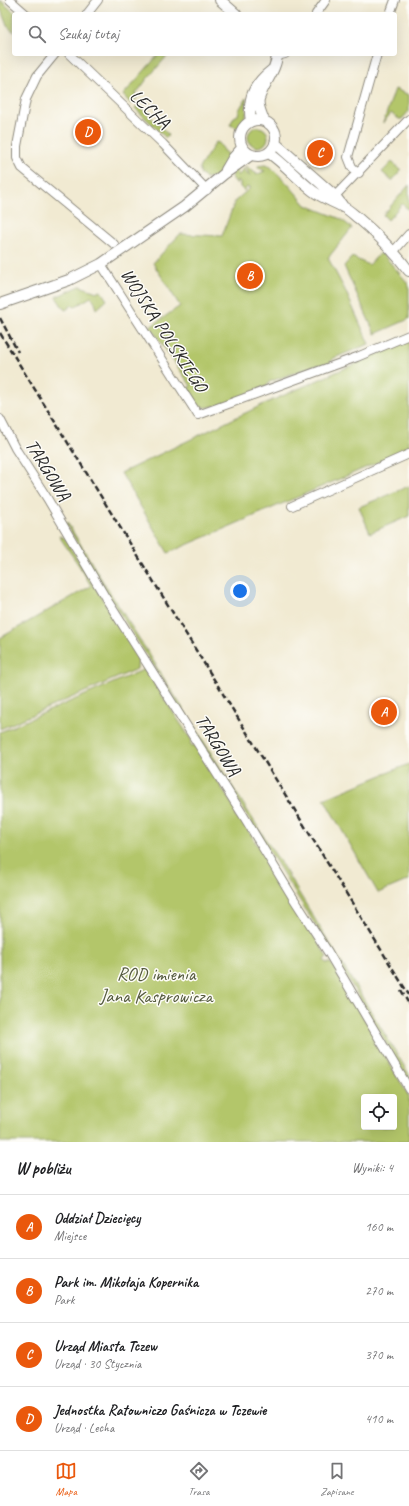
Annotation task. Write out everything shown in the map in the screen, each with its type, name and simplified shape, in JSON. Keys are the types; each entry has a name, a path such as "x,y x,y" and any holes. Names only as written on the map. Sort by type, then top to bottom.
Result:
{"street":[{"path":"10,0 24,12"},
{"path":"89,12 98,0"},
{"path":"220,0 234,12"},
{"path":"317,12 326,0"},
{"path":"391,12 395,0"},
{"path":"53,56 37,76 26,99 17,146 17,158 22,168 114,244"},
{"name":"LECHA","path":"71,56 169,149 207,190"},
{"path":"264,121 259,100 279,56"},
{"path":"359,173 352,167 348,157 376,56"},
{"path":"251,121 250,99 255,86 273,68"},
{"path":"335,196 359,173 409,119"},
{"path":"251,121 264,121 273,127 275,132 275,143 269,153 260,156 251,155 242,148 240,142 241,131 245,125 251,121"},
{"path":"275,143 335,196 343,207"},
{"name":"WOJSKA POLSKIEGO","path":"224,174 233,158 242,148"},
{"path":"269,153 282,162 296,177 314,192 326,200 343,207 363,222 394,251 409,271"},
{"name":"WOJSKA POLSKIEGO","path":"0,304 69,280 101,264 184,207 207,190 224,174 251,155"},
{"path":"394,251 409,234"},
{"name":"WOJSKA POLSKIEGO","path":"101,264 198,416 357,357 409,335"},
{"name":"TARGOWA","path":"0,419 15,448 47,498 105,597 328,952 409,1089"},
{"path":"292,506 409,454"}],"green space":[{"path":"0,0 14,12 12,12 12,30 7,26 0,7"},
{"path":"157,56 167,56 147,79 136,94 136,99 131,104 123,95"},
{"path":"395,89 409,95 409,111 402,119 399,119 391,113 383,123"},
{"path":"246,98 247,111 244,121 238,128 230,125 234,117 238,115 239,110"},
{"path":"138,105 169,135 166,138 135,108"},
{"path":"258,127 265,130 268,137 265,144 258,147 251,144 248,137 251,130"},
{"path":"216,142 219,143 230,159 216,177 206,178 201,175 199,168"},
{"path":"392,162 401,170 392,181 382,172"},
{"path":"265,165 271,167 306,205 341,219 352,228 328,258 345,290 369,344 334,358 327,366 316,365 269,382 267,386 234,400 216,406 203,407 195,403 185,390 191,386 150,327 180,306 153,263 180,234 222,236 235,201 250,188 247,187 244,191 240,187 240,182 237,180 237,184 232,178 232,174 238,168 237,176 241,173 243,168 250,176 245,166 257,174 256,175 265,171 258,168 258,166"},
{"path":"409,185 409,210 402,204 388,220 383,215"},
{"path":"381,252 409,286 409,319 375,334 344,266 352,257 369,265"},
{"path":"80,286 97,292 101,291 107,300 97,309 94,300 91,297 74,307 72,305 66,310 64,309 56,297"},
{"path":"409,340 409,449 168,553 121,473 264,404"},
{"path":"409,486 409,516 370,533 359,507"},
{"path":"67,522 156,665 154,667 96,576 66,524"},
{"path":"59,536 65,538 138,657 137,669 0,729 0,638 91,586"},
{"path":"156,666 285,870 409,1074 409,1082 332,952 155,668"},
{"name":"ROD imienia Jana Kasprowicza","path":"145,669 192,741 190,743 192,746 195,745 238,814 235,816 237,819 240,818 290,896 286,897 288,901 292,900 327,957 324,960 326,963 331,963 377,1040 374,1043 371,1040 376,1046 379,1046 409,1096 409,1142 0,1142 0,732"},
{"path":"409,764 409,880 378,893 324,799"}],"railway":[{"path":"0,318 18,352"},
{"path":"0,333 409,995"},
{"path":"401,990 409,1004"}],"place":[{"name":"Jednostka Ratowniczo Gaśnicza w Tczewie","path":"88,132"},
{"name":"Urząd Miasta Tczew","path":"320,153"},
{"name":"Park im. Mikołaja Kopernika","path":"250,276"},
{"name":"Oddział Dziecięcy","path":"384,712"}]}
